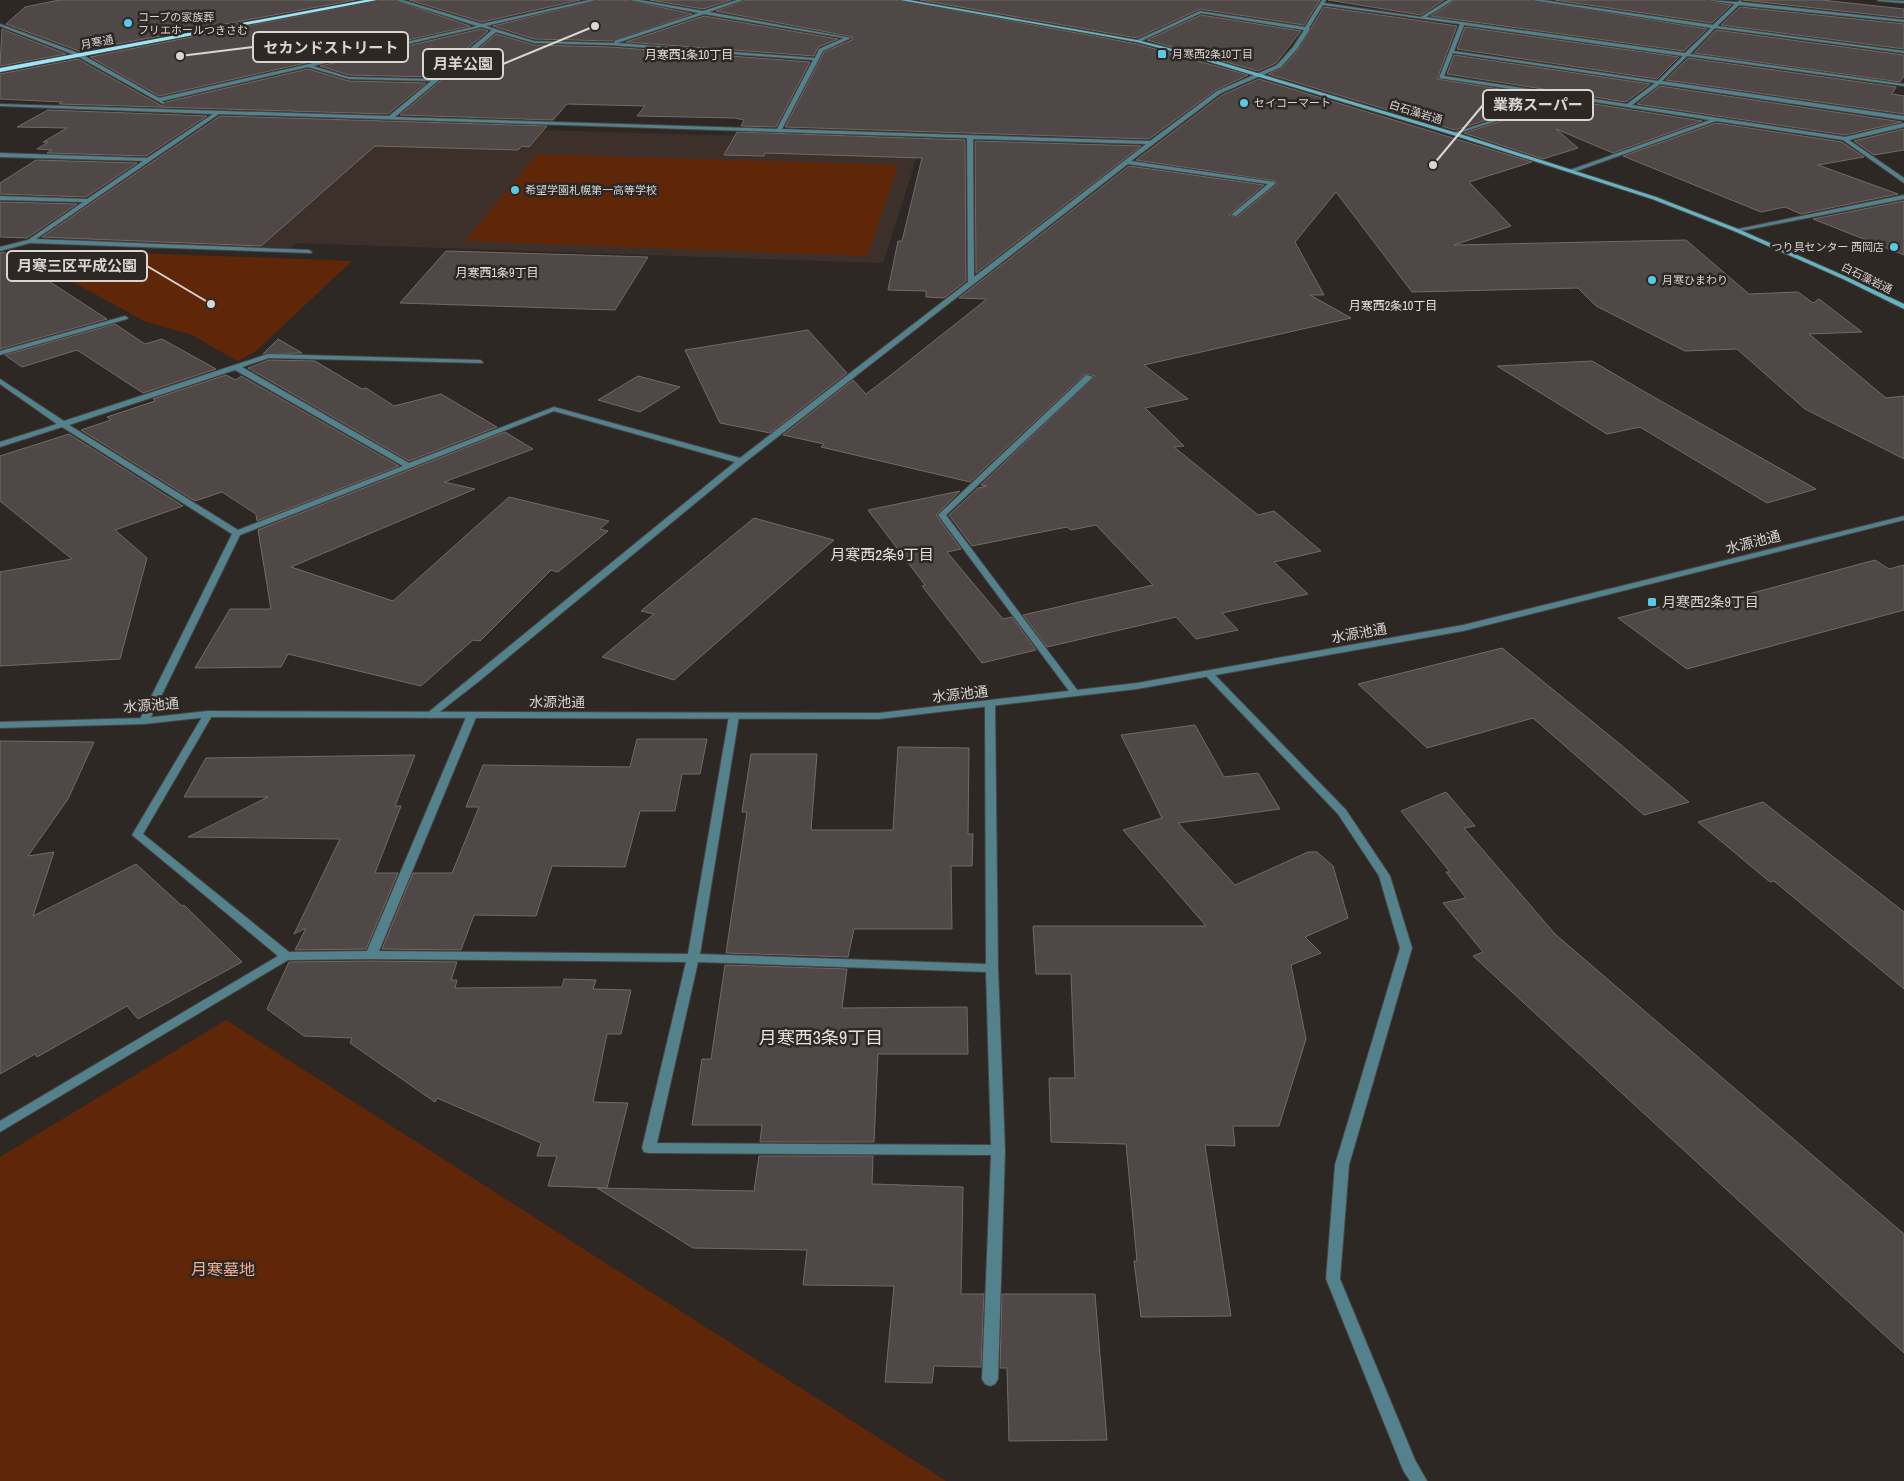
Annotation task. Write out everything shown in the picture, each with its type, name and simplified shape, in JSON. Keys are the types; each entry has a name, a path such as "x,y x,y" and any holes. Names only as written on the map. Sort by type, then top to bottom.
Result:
{"highway":[{"name":"月寒通","path":"0,70 374,0"}],"main road":[{"name":"白石藻岩通","path":"902,0 1137,41 1259,75 1455,134 1654,198 1736,230 1846,278 1904,307"}],"street":[{"path":"398,0 534,42 610,44 816,59"},
{"path":"158,100 594,0"},
{"path":"632,0 849,38 821,50 778,130"},
{"path":"610,44 741,0"},
{"path":"1422,18 1451,0"},
{"path":"1534,0 1715,27 1904,52"},
{"path":"1708,0 1904,21"},
{"path":"1880,0 1904,2"},
{"path":"430,715 741,461 1150,143 1219,92 1279,66 1308,29 1323,2 1462,24 1904,85"},
{"path":"1628,106 1659,82 1740,2"},
{"path":"1137,41 1200,12 1308,29"},
{"path":"1462,24 1440,77 1845,139 1904,125"},
{"path":"0,25 79,55 158,100 165,105 166,111"},
{"path":"390,118 494,30"},
{"path":"1452,52 1904,118"},
{"path":"308,66 349,78 434,80"},
{"path":"1455,134 1570,97"},
{"path":"0,106 1150,143"},
{"path":"30,241 217,112"},
{"path":"1572,171 1715,119"},
{"path":"970,137 971,283"},
{"path":"1845,139 1904,180"},
{"path":"0,155 150,160"},
{"path":"1127,162 1273,183 1234,214"},
{"path":"1736,230 1904,197"},
{"path":"0,198 90,201"},
{"path":"0,249 30,241 309,252"},
{"path":"0,353 125,318"},
{"path":"0,445 268,356 480,362"},
{"path":"236,367 409,466"},
{"path":"1076,693 942,514 1089,377"},
{"path":"0,381 63,424 237,533"},
{"path":"144,720 237,533 554,409 741,461"},
{"name":"水源池通","path":"0,725 144,720 208,714 879,716 990,704 1137,686 1472,626 1904,518"},
{"path":"1209,674 1342,812 1384,876 1406,948 1342,1165 1333,1280 1410,1465 1419,1481"},
{"path":"990,704 992,968 998,1150 990,1379"},
{"path":"208,714 137,835 286,956"},
{"path":"371,955 472,715"},
{"path":"734,716 693,958 649,1148 998,1150"},
{"path":"0,1127 286,956 693,958 992,968"}],"shaded area":[{"name":"希望学園札幌第一高等学校","path":"223,121 922,141 883,263 296,243 291,248 54,240"}],"green space":[{"path":"537,154 898,165 867,256 465,241"},
{"path":"55,250 352,261 255,352 237,361 192,335 144,321 31,259"},
{"name":"月寒墓地","path":"226,1020 946,1481 0,1481 0,1157"}],"building":[{"path":"59,0 355,0 79,51 6,24 25,7"},
{"path":"379,0 394,0 470,26 159,96 90,57"},
{"path":"409,0 580,0 482,22"},
{"path":"598,0 628,0 692,14 612,41 534,39 493,26"},
{"path":"650,0 731,0 703,9"},
{"path":"745,0 898,0 1137,44 1248,75 1216,90 1149,139 785,127 824,52 852,40 853,37 716,11"},
{"path":"920,0 1320,0 1304,25 1200,9 1137,38"},
{"path":"1328,0 1444,0 1421,15"},
{"path":"1455,0 1530,0 1707,29 1684,51 1431,16"},
{"path":"1555,0 1704,0 1731,5 1712,23"},
{"path":"1743,0 1822,0 1904,9 1904,18"},
{"path":"1324,7 1457,26 1437,79 1556,98 1455,130 1268,74 1282,68 1298,50"},
{"path":"1740,7 1904,24 1904,49 1721,25"},
{"path":"1201,15 1301,31 1276,63 1258,71 1147,40"},
{"path":"704,16 838,39 818,47 814,56 626,42"},
{"path":"1465,27 1679,57 1657,79 1457,49"},
{"path":"2,29 66,54 0,66"},
{"path":"481,29 488,31 433,77 349,75 320,66"},
{"path":"1716,30 1904,55 1904,76 1900,82 1694,53"},
{"path":"496,34 534,45 610,47 810,62 776,127 741,126 744,120 735,118 637,116 645,106 567,104 553,120 400,115"},
{"path":"1454,55 1650,84 1626,102 1447,74"},
{"path":"1688,58 1896,87 1892,94 1904,96 1904,114 1666,80"},
{"path":"78,59 162,106 166,102 308,69 349,81 426,83 388,114 59,104 62,102 0,99 0,74"},
{"path":"1259,79 1532,162 1469,182 1511,226 1454,245 1686,240 1749,294 1798,292 1813,303 1819,299 1862,332 1809,334 1886,398 1904,396 1904,459 1805,409 1737,349 1685,351 1596,306 1578,288 1412,292 1336,192 1295,242 1324,295 1310,295 1351,318 1144,365 1188,399 1145,408 1184,446 1174,447 1258,515 1274,511 1321,551 1274,562 1308,594 1222,613 1238,630 1196,639 1176,617 1047,647 1023,615 1153,585 1096,525 1071,530 1067,527 972,546 949,515 978,488 987,486 981,485 1095,376 1085,374 970,482 821,447 824,444 783,435 853,380 866,394 891,375 987,299 959,298 1129,166 1264,185 1229,215 1237,217 1276,185 1276,181 1136,160 1222,95"},
{"path":"1660,86 1902,122 1845,135 1637,104"},
{"path":"1569,100 1702,121 1613,153 1556,129 1578,148 1543,159 1464,133"},
{"path":"48,110 207,116 146,156 47,153 52,150 37,149 48,142 43,142 67,128 17,127"},
{"path":"220,116 547,126 529,147 522,146 518,150 375,146 261,246 42,237"},
{"path":"1716,123 1842,142 1864,157 1818,165 1898,194 1801,214 1785,207 1761,212 1623,156"},
{"path":"1904,129 1904,150 1874,155 1854,141"},
{"path":"737,132 965,140 966,281 944,298 926,297 926,291 888,290 898,241 902,241 922,158 765,153 764,156 724,155"},
{"path":"975,141 1141,146 976,273"},
{"path":"36,160 137,163 86,197 0,194 0,183"},
{"path":"1904,201 1904,255 1813,219"},
{"path":"0,202 77,204 27,238 0,237"},
{"path":"446,251 648,257 615,310 400,303"},
{"path":"4,252 107,319 0,349 0,253"},
{"path":"115,324 145,344 162,339 216,369 143,393 77,350 22,367 5,355"},
{"path":"808,330 847,373 770,433 720,423 685,350"},
{"path":"278,339 302,353 263,354"},
{"path":"269,360 315,361 362,389 366,388 394,406 441,394 497,427 409,461 248,368"},
{"path":"1592,361 1816,489 1767,503 1640,427 1607,434 1497,366"},
{"path":"226,375 236,380 241,376 399,466 257,521 256,514 222,492 195,501 81,430 111,420 107,417 155,401 153,399"},
{"path":"638,376 680,387 640,412 598,400"},
{"path":"505,432 533,449 444,482 475,489 291,567 393,601 509,497 609,521 600,529 608,531 558,572 551,570 480,641 473,640 421,686 288,654 281,667 195,668 230,609 271,609 258,530"},
{"path":"69,434 183,506 115,530 147,558 120,659 0,666 0,572 72,559 0,501 0,456"},
{"path":"960,491 936,515 961,549 947,552 1003,619 1012,617 1036,650 982,663 922,586 925,585 868,510"},
{"path":"754,518 834,540 674,680 602,657 654,614 641,611"},
{"path":"1875,560 1889,569 1904,565 1904,610 1687,669 1618,618 1682,601 1693,609"},
{"path":"1502,648 1689,802 1644,815 1533,718 1427,748 1358,684"},
{"path":"1195,725 1224,777 1258,773 1280,809 1178,823 1235,885 1308,852 1317,852 1333,866 1348,918 1305,937 1321,953 1291,965 1306,1039 1279,1126 1233,1126 1235,1146 1205,1145 1231,1316 1141,1317 1134,1261 1137,1261 1126,1144 1051,1142 1049,1078 1075,1078 1071,974 1036,974 1033,926 1206,926 1123,830 1162,818 1121,735"},
{"path":"637,739 707,739 700,774 682,774 675,811 640,811 625,867 552,866 536,916 474,915 461,950 382,949 413,873 452,873 479,807 466,807 483,765 630,767"},
{"path":"0,741 94,742 68,799 28,856 54,852 33,916 136,864 182,906 184,905 242,962 138,1019 127,1006 37,1057 35,1054 0,1074"},
{"path":"898,747 969,748 968,834 973,834 972,866 951,866 952,929 854,929 848,957 726,953 747,812 742,812 751,754 817,754 811,830 893,830"},
{"path":"415,755 395,806 401,806 375,873 398,873 366,949 295,950 306,928 294,934 340,839 188,837 268,797 184,797 206,758"},
{"path":"1446,792 1475,826 1464,828 1555,934 1904,1234 1904,1353 1473,956 1483,952 1443,903 1466,898 1446,872 1450,872 1401,811"},
{"path":"1763,802 1904,912 1904,989 1774,881 1770,882 1698,822"},
{"path":"289,962 457,962 451,980 457,980 455,988 562,987 564,979 596,980 593,989 631,990 621,1034 607,1034 593,1102 628,1103 607,1188 548,1186 557,1156 537,1156 541,1143 437,1098 435,1102 350,1043 352,1038 304,1036 267,1009"},
{"path":"725,965 847,969 842,1008 967,1007 968,1054 878,1054 874,1142 760,1142 762,1125 692,1125 702,1059 711,1059"},
{"path":"759,1156 873,1156 872,1184 963,1187 961,1294 984,1294 981,1367 934,1366 932,1383 885,1382 894,1286 803,1285 807,1250 693,1248 597,1188 754,1191"},
{"path":"1002,1294 1095,1294 1107,1440 1009,1441 1007,1368 1000,1368"}],"place":[{"name":"コープの家族葬 フリエホールつきさむ","path":"128,23"},
{"name":"月羊公園","path":"595,26"},
{"name":"月寒西2条10丁目","path":"1162,54"},
{"name":"セカンドストリート","path":"180,56"},
{"name":"セイコーマート","path":"1244,103"},
{"name":"業務スーパー","path":"1433,165"},
{"name":"希望学園札幌第一高等学校","path":"515,190"},
{"name":"つり具センター 西岡店","path":"1894,247"},
{"name":"月寒ひまわり","path":"1652,280"},
{"name":"月寒三区平成公園","path":"211,304"},
{"name":"月寒西2条9丁目","path":"1652,602"}],"district":[{"name":"月寒西1条10丁目","path":"689,55"},
{"name":"月寒西1条9丁目","path":"497,273"},
{"name":"月寒西2条10丁目","path":"1393,306"},
{"name":"月寒西2条9丁目","path":"882,555"},
{"name":"月寒西3条9丁目","path":"821,1038"}]}
